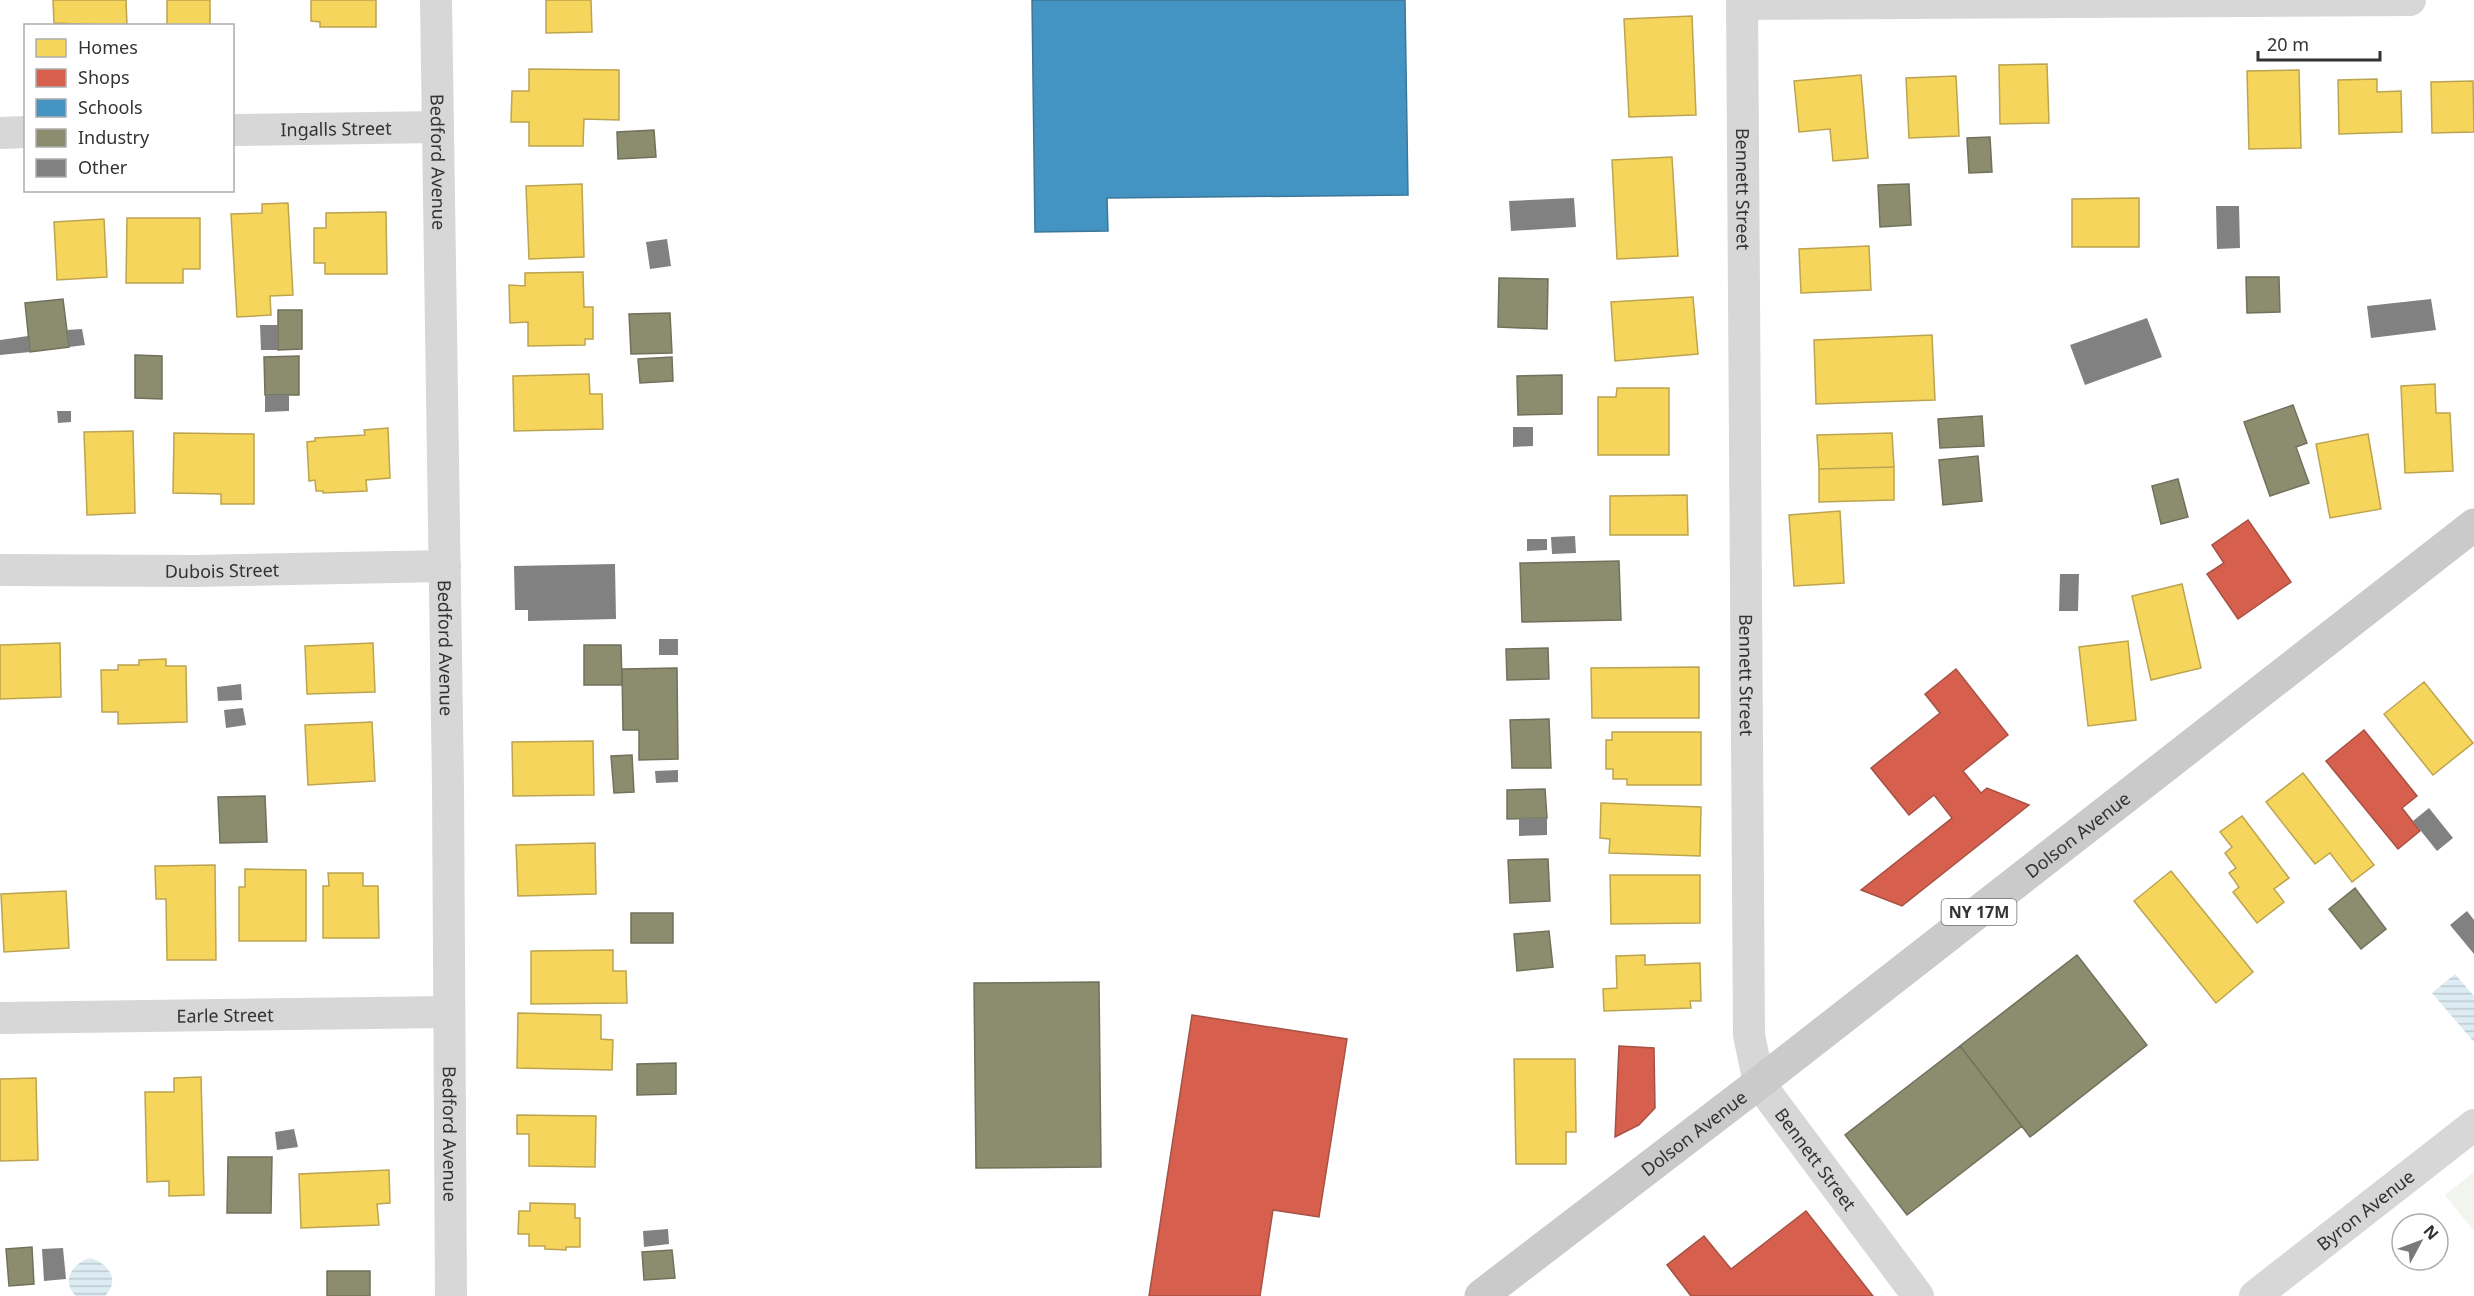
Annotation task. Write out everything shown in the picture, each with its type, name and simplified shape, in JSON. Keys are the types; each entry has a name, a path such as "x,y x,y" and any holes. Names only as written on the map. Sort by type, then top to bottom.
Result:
{"main road":[{"name":"Dolson Avenue","path":"1481,1296 1759,1083 2474,525"}],"street":[{"name":"Bedford Avenue","path":"436,0 451,1296"},
{"path":"1742,2 2410,0"},
{"name":"Bennett Street","path":"1742,2 1749,1035 1759,1083 1918,1296"},
{"name":"Ingalls Street","path":"234,130 438,127"},
{"path":"0,133 24,132"},
{"name":"Dubois Street","path":"0,570 195,571 444,566"},
{"name":"Earle Street","path":"0,1018 449,1012"},
{"name":"Byron Avenue","path":"2255,1296 2474,1125"}],"shaded area":[{"path":"2455,974 2474,996 2474,1042 2432,993"},
{"path":"2474,1172 2474,1231 2445,1195"},
{"path":"90,1258 107,1268 112,1278 110,1290 105,1296 76,1296 71,1290 69,1279 71,1273 78,1264"}],"building: Homes":[{"path":"53,0 126,0 127,24 54,23"},
{"path":"167,0 210,0 210,24 167,24"},
{"path":"311,0 376,0 376,27 320,27 320,22 311,21"},
{"path":"546,0 591,0 592,32 546,33"},
{"path":"1692,16 1696,115 1629,117 1624,19"},
{"path":"2047,64 2049,123 2000,124 1999,65"},
{"path":"529,69 619,70 619,120 584,119 583,146 529,146 529,122 511,122 512,91 529,91"},
{"path":"2299,70 2301,148 2249,149 2247,71"},
{"path":"1861,75 1868,158 1833,161 1830,129 1799,132 1794,81"},
{"path":"1956,76 1959,136 1909,138 1906,78"},
{"path":"2377,79 2377,92 2401,91 2402,132 2339,134 2338,80"},
{"path":"2473,81 2474,132 2432,133 2431,82"},
{"path":"1672,157 1678,256 1617,259 1612,160"},
{"path":"582,184 584,257 529,259 526,186"},
{"path":"2139,198 2139,247 2072,247 2072,199"},
{"path":"288,203 293,295 270,296 271,315 237,317 231,214 262,213 262,204"},
{"path":"386,212 387,274 325,274 325,263 314,263 314,228 326,228 326,213"},
{"path":"127,218 200,218 200,269 183,269 183,283 126,283"},
{"path":"104,219 107,277 57,280 54,222"},
{"path":"1869,246 1871,290 1801,293 1799,249"},
{"path":"583,272 584,307 593,307 593,339 585,339 585,345 528,346 528,322 510,323 509,285 525,286 525,273"},
{"path":"1693,297 1698,354 1615,361 1611,302"},
{"path":"1932,335 1935,400 1816,404 1814,340"},
{"path":"589,374 590,394 602,394 603,429 514,431 513,376"},
{"path":"2435,384 2436,413 2450,413 2453,471 2405,473 2401,386"},
{"path":"1617,388 1669,388 1669,455 1598,455 1598,397 1616,397"},
{"path":"388,428 390,478 366,480 367,491 323,493 323,491 316,491 315,480 309,481 307,442 315,441 315,438 365,435 364,430"},
{"path":"133,431 135,513 87,515 84,432"},
{"path":"174,433 254,434 254,504 221,504 221,494 173,493"},
{"path":"1892,433 1894,467 1819,469 1817,435"},
{"path":"2368,434 2381,509 2330,518 2316,444"},
{"path":"1894,467 1894,500 1819,502 1819,469"},
{"path":"1687,495 1688,535 1610,535 1610,496"},
{"path":"1840,511 1844,583 1794,586 1789,515"},
{"path":"2182,584 2201,668 2151,680 2132,596"},
{"path":"2128,641 2136,720 2088,726 2079,647"},
{"path":"60,643 61,697 0,699 0,645"},
{"path":"373,643 375,692 307,694 305,646"},
{"path":"166,659 166,666 186,666 187,722 118,724 118,712 102,712 101,670 118,670 118,665 139,665 139,660"},
{"path":"1699,667 1699,718 1592,718 1591,668"},
{"path":"2424,682 2473,743 2433,775 2384,714"},
{"path":"372,722 375,781 308,785 305,725"},
{"path":"1612,732 1701,732 1701,785 1627,785 1627,779 1613,779 1613,769 1606,769 1606,740 1612,740"},
{"path":"593,741 594,795 513,796 512,742"},
{"path":"2303,773 2374,865 2352,882 2330,853 2315,864 2266,802"},
{"path":"1601,803 1701,807 1700,856 1609,853 1610,839 1600,838"},
{"path":"2242,816 2289,878 2274,889 2284,902 2257,923 2233,892 2239,887 2229,873 2236,868 2225,853 2232,847 2220,832"},
{"path":"595,843 596,894 518,896 516,845"},
{"path":"215,865 216,960 167,960 166,899 156,899 155,866"},
{"path":"245,869 306,870 306,941 239,941 239,887 245,887"},
{"path":"2171,871 2253,972 2216,1003 2134,901"},
{"path":"328,873 363,873 363,886 378,886 379,938 323,938 323,886 329,886"},
{"path":"1610,875 1700,875 1700,923 1611,924"},
{"path":"66,891 69,948 4,952 1,894"},
{"path":"613,950 613,971 626,971 627,1003 531,1004 531,951"},
{"path":"1645,955 1645,965 1700,963 1701,1001 1690,1001 1691,1008 1604,1011 1603,989 1617,988 1616,956"},
{"path":"518,1013 601,1015 601,1039 613,1040 612,1070 517,1068"},
{"path":"1514,1059 1575,1059 1576,1132 1566,1132 1566,1164 1516,1164"},
{"path":"201,1077 204,1195 169,1196 169,1181 147,1182 145,1092 174,1092 174,1078"},
{"path":"36,1078 38,1160 0,1161 0,1079"},
{"path":"517,1115 596,1116 595,1167 529,1166 529,1134 517,1134"},
{"path":"389,1170 390,1203 377,1204 379,1225 301,1228 299,1174"},
{"path":"530,1203 575,1204 575,1218 580,1218 580,1247 566,1247 566,1250 529,1246 529,1234 518,1234 519,1211 530,1211"}],"building: Shops":[{"path":"2248,520 2291,582 2238,619 2207,574 2224,563 2212,545"},
{"path":"1956,669 2008,735 1963,771 1981,793 1987,788 2029,805 1902,906 1861,890 1952,818 1934,795 1909,815 1871,768 1940,713 1925,694"},
{"path":"2364,730 2417,796 2402,808 2420,831 2398,849 2326,761"},
{"path":"1192,1015 1347,1039 1319,1217 1273,1210 1260,1296 1149,1296"},
{"path":"1619,1046 1654,1048 1655,1108 1639,1125 1615,1137"},
{"path":"1806,1211 1873,1296 1691,1296 1667,1265 1704,1236 1731,1269"}],"building: Schools":[{"path":"1032,0 1405,0 1408,195 1107,198 1108,231 1035,232"}],"building: Industry":[{"path":"654,130 656,157 618,159 617,132"},
{"path":"1990,137 1992,172 1969,173 1967,138"},
{"path":"1909,184 1911,225 1880,227 1878,185"},
{"path":"2246,277 2279,277 2280,312 2247,313"},
{"path":"1499,278 1548,279 1547,329 1498,327"},
{"path":"63,299 69,347 30,352 25,303"},
{"path":"278,310 302,310 302,349 278,350"},
{"path":"670,313 672,353 631,354 629,314"},
{"path":"135,355 162,356 162,399 135,398"},
{"path":"299,356 299,395 265,395 264,357"},
{"path":"672,357 673,381 640,383 638,359"},
{"path":"1562,375 1562,414 1518,415 1517,376"},
{"path":"2293,405 2307,443 2296,447 2309,483 2270,496 2244,422"},
{"path":"1982,416 1984,446 1940,448 1938,419"},
{"path":"1978,456 1982,501 1943,505 1939,460"},
{"path":"2178,479 2188,517 2161,524 2152,486"},
{"path":"1619,561 1621,620 1522,622 1520,563"},
{"path":"584,645 621,645 622,685 584,685"},
{"path":"1548,648 1549,679 1507,680 1506,649"},
{"path":"677,668 678,759 639,760 639,730 623,730 622,669"},
{"path":"1549,719 1551,768 1512,768 1510,720"},
{"path":"632,755 634,792 614,793 611,756"},
{"path":"1545,789 1547,818 1507,819 1507,790"},
{"path":"265,796 267,842 220,843 218,797"},
{"path":"1548,859 1550,901 1510,903 1508,860"},
{"path":"2355,888 2386,929 2361,949 2329,909"},
{"path":"631,913 673,913 673,943 631,943"},
{"path":"1549,931 1553,967 1517,971 1514,934"},
{"path":"2077,955 2147,1045 2030,1137 1960,1046"},
{"path":"1099,982 1101,1167 976,1168 974,983"},
{"path":"1960,1046 2022,1126 1907,1215 1845,1135"},
{"path":"676,1063 676,1094 637,1095 637,1064"},
{"path":"228,1157 272,1157 271,1213 227,1213"},
{"path":"32,1247 34,1284 9,1286 6,1249"},
{"path":"672,1250 675,1278 644,1280 642,1252"},
{"path":"327,1271 370,1271 370,1296 327,1296"}],"building: Other":[{"path":"1574,198 1576,227 1511,231 1509,201"},
{"path":"2216,206 2239,206 2240,248 2217,249"},
{"path":"667,239 671,266 650,269 646,242"},
{"path":"2431,299 2436,330 2371,338 2367,306"},
{"path":"2147,318 2162,357 2085,385 2070,345"},
{"path":"260,325 278,325 278,350 261,350"},
{"path":"82,329 85,345 69,347 67,330"},
{"path":"28,336 30,352 0,355 0,340"},
{"path":"265,395 289,395 289,411 265,412"},
{"path":"57,411 71,411 71,422 58,423"},
{"path":"1513,427 1533,427 1533,446 1513,447"},
{"path":"1575,536 1576,553 1552,554 1551,537"},
{"path":"1527,539 1547,539 1547,550 1527,551"},
{"path":"615,564 616,619 528,621 528,610 515,610 514,566"},
{"path":"2060,574 2079,574 2078,611 2059,611"},
{"path":"659,639 678,639 678,655 659,655"},
{"path":"241,684 242,700 218,701 217,687"},
{"path":"243,708 246,725 226,728 224,710"},
{"path":"678,770 678,782 656,783 655,771"},
{"path":"2429,808 2453,838 2437,851 2413,821"},
{"path":"1519,818 1547,818 1547,835 1519,836"},
{"path":"2467,911 2474,920 2474,954 2450,925"},
{"path":"294,1129 298,1147 277,1150 275,1132"},
{"path":"668,1229 669,1244 644,1247 643,1231"},
{"path":"63,1248 66,1279 44,1281 42,1249"}]}
